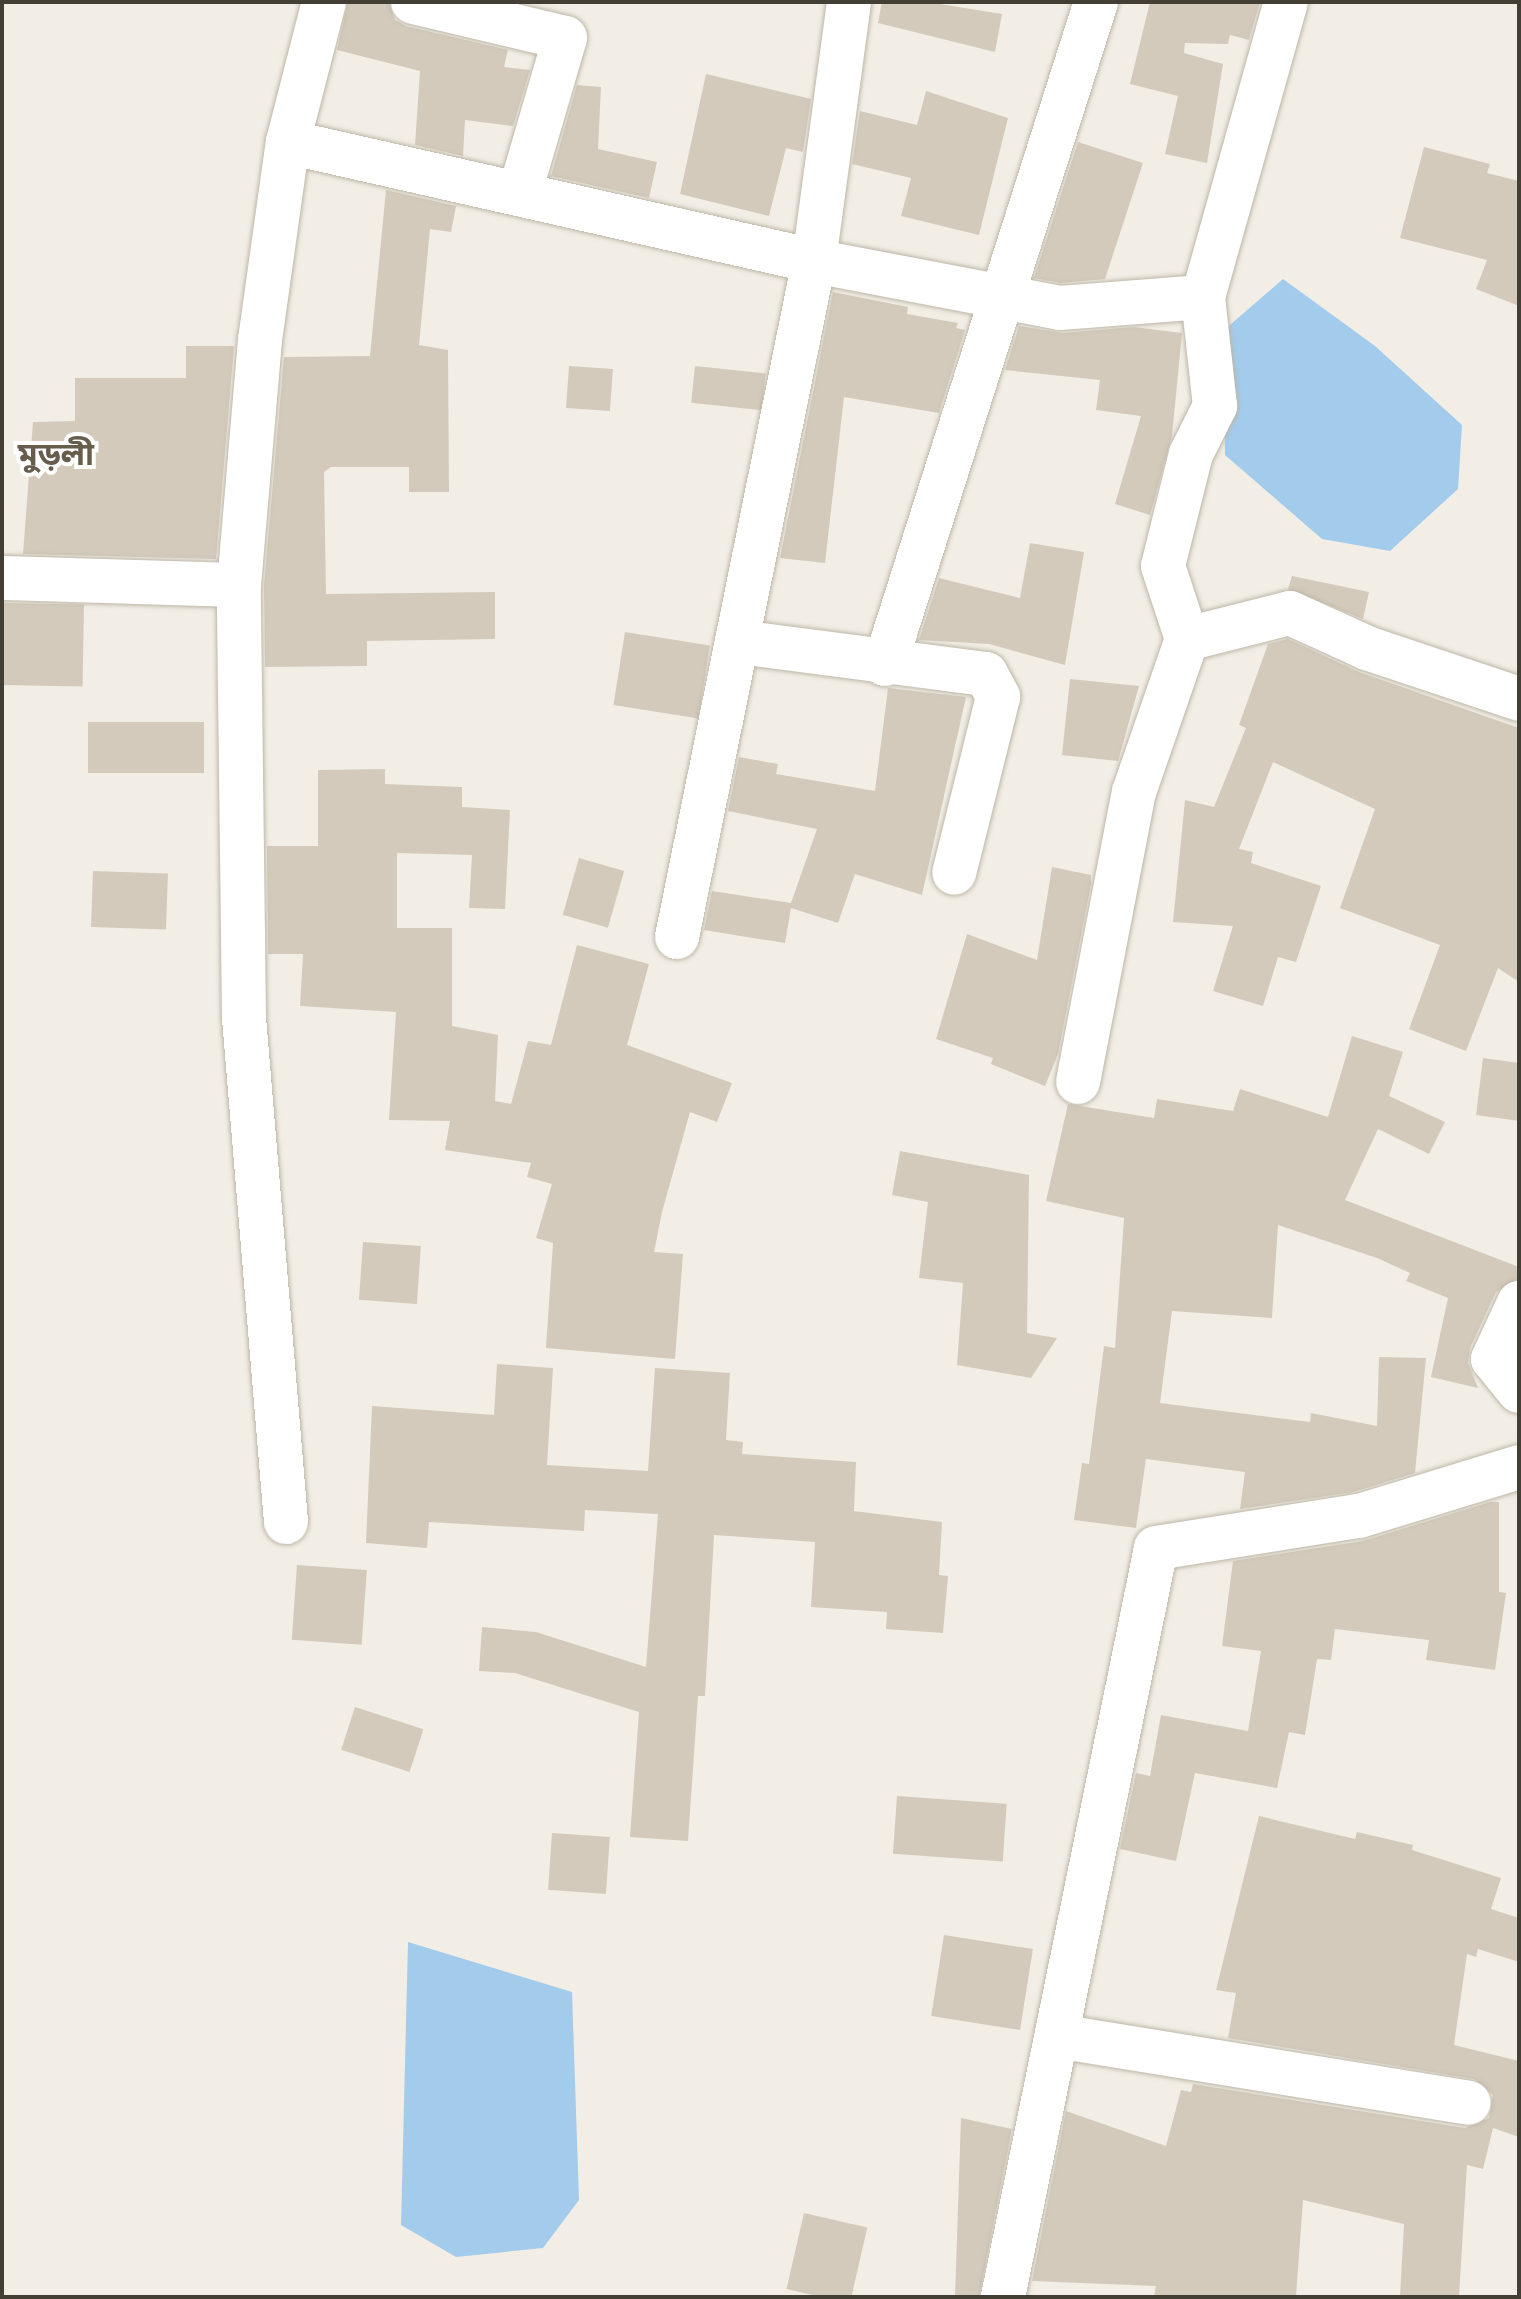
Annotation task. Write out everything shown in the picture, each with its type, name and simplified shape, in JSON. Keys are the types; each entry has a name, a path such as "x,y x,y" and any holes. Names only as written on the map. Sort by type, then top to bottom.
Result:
{"street":[{"path":"286,1522 244,1018 239,585 260,340 288,142 324,2"},
{"path":"413,2 565,38 520,192"},
{"path":"677,937 814,261 849,2"},
{"path":"885,664 1096,2"},
{"path":"1078,1082 1134,792 1187,639 1163,566 1191,454 1215,406 1203,297 1286,2"},
{"path":"288,142 520,192 814,261 1060,308 1203,297"},
{"path":"2,578 239,585"},
{"path":"1187,639 1290,613 1367,648 1519,699"},
{"path":"739,642 885,664 986,674 994,682 998,697 954,873"},
{"path":"1519,1303 1493,1359 1519,1391"},
{"path":"1003,2297 1156,1548 1359,1516 1519,1467"},
{"path":"1057,2036 1469,2103"}],"water":[{"path":"1283,279 1375,346 1462,425 1458,489 1390,551 1322,539 1225,455 1223,331"},
{"path":"408,1942 572,1992 579,2200 543,2248 456,2257 401,2225"}],"building":[{"path":"348,2 389,2 395,20 406,26 508,50 504,67 530,70 513,126 465,120 463,156 415,145 420,71 337,50"},
{"path":"882,2 928,2 1002,14 995,52 878,23"},
{"path":"1150,2 1260,2 1249,40 1230,35 1228,44 1185,43 1184,53 1223,64 1207,163 1165,154 1178,96 1130,84"},
{"path":"706,74 811,99 803,152 786,148 769,216 680,194"},
{"path":"577,85 601,87 598,149 657,162 649,198 551,176"},
{"path":"926,91 1008,118 979,235 901,216 911,178 852,164 860,111 917,125"},
{"path":"1078,142 1143,163 1105,279 1061,283 1034,278"},
{"path":"1424,147 1490,164 1487,173 1519,181 1519,306 1476,289 1487,260 1400,238"},
{"path":"386,190 456,206 451,232 430,229 419,345 448,350 449,492 409,492 409,467 331,467 324,472 326,594 495,592 495,639 367,641 367,666 265,667 264,586 284,357 370,356"},
{"path":"833,292 908,307 907,314 958,323 956,328 965,330 939,413 844,397 825,563 780,558"},
{"path":"1019,326 1062,333 1134,327 1182,333 1172,436 1150,515 1115,504 1141,416 1096,410 1100,380 1005,370"},
{"path":"186,346 234,346 216,559 23,554 33,422 75,421 75,378 186,378"},
{"path":"569,366 613,369 610,411 566,408"},
{"path":"695,366 766,373 762,410 691,403"},
{"path":"1030,543 1084,552 1065,665 989,644 919,640 939,578 1020,598"},
{"path":"1292,576 1369,592 1363,619 1288,589"},
{"path":"2,603 84,604 83,686 2,685"},
{"path":"625,632 710,645 698,719 613,705"},
{"path":"1288,639 1359,672 1519,728 1519,982 1498,968 1466,1051 1409,1029 1440,945 1340,908 1375,809 1273,762 1239,849 1253,852 1251,863 1321,886 1296,962 1278,957 1263,1006 1213,991 1233,926 1173,922 1185,800 1214,807 1246,728 1239,725 1268,644"},
{"path":"1070,679 1139,686 1118,761 1062,755"},
{"path":"888,688 966,697 922,895 855,874 838,923 791,908 785,943 704,930 712,891 791,903 817,829 728,811 739,757 778,764 776,774 875,791"},
{"path":"88,722 204,722 204,773 88,773"},
{"path":"385,769 385,784 462,787 462,807 510,810 505,909 469,908 472,855 397,853 397,928 452,928 452,1026 498,1035 495,1101 511,1104 528,1041 551,1045 577,945 649,964 627,1045 732,1083 717,1122 690,1112 662,1212 654,1252 683,1254 675,1359 546,1348 553,1243 536,1238 552,1184 527,1177 531,1163 445,1150 450,1121 389,1120 396,1012 300,1006 303,954 268,954 267,846 318,846 318,770"},
{"path":"579,858 624,871 608,928 563,915"},
{"path":"1052,867 1091,875 1091,884 1058,1054 1045,1086 991,1064 993,1058 936,1039 967,934 1037,960"},
{"path":"93,871 168,874 166,930 91,927"},
{"path":"1352,1036 1403,1052 1389,1096 1445,1122 1429,1154 1378,1129 1345,1200 1519,1267 1519,1278 1496,1292 1470,1348 1468,1363 1478,1388 1431,1377 1448,1298 1406,1281 1410,1273 1377,1258 1278,1225 1272,1318 1172,1311 1160,1403 1310,1422 1311,1413 1377,1426 1379,1357 1426,1358 1415,1473 1353,1492 1240,1509 1245,1472 1146,1459 1136,1528 1074,1520 1082,1463 1089,1464 1104,1346 1115,1348 1124,1218 1046,1201 1068,1104 1154,1118 1157,1099 1233,1111 1240,1089 1328,1117"},
{"path":"1483,1058 1519,1063 1519,1121 1476,1115"},
{"path":"900,1151 1029,1175 1027,1333 1057,1338 1031,1378 957,1365 963,1283 919,1278 928,1202 892,1195"},
{"path":"363,1242 421,1246 417,1304 359,1300"},
{"path":"497,1364 553,1368 547,1465 648,1471 655,1368 730,1373 726,1440 743,1442 742,1454 856,1462 854,1511 942,1522 939,1575 948,1576 943,1633 886,1629 887,1612 811,1607 815,1542 714,1535 705,1696 698,1696 688,1841 630,1837 639,1712 515,1673 479,1671 482,1627 536,1632 646,1667 658,1514 585,1510 584,1531 429,1522 427,1548 366,1543 372,1406 494,1415"},
{"path":"1490,1502 1499,1502 1499,1592 1506,1593 1495,1670 1426,1660 1429,1640 1335,1629 1331,1660 1317,1659 1305,1735 1289,1732 1277,1788 1195,1773 1176,1861 1120,1849 1136,1773 1150,1776 1161,1715 1248,1731 1261,1651 1222,1646 1233,1561 1363,1541"},
{"path":"297,1565 367,1570 362,1645 292,1640"},
{"path":"355,1707 423,1729 410,1772 341,1750"},
{"path":"897,1796 1007,1804 1003,1862 893,1854"},
{"path":"1259,1816 1355,1839 1357,1832 1413,1845 1412,1850 1501,1878 1491,1909 1519,1918 1519,1962 1478,1949 1476,1957 1467,1954 1454,2045 1519,2061 1519,2137 1493,2128 1483,2169 1467,2165 1459,2297 1400,2297 1404,2224 1303,2200 1296,2297 1154,2297 1156,2286 1032,2281 1066,2111 1166,2146 1181,2090 1191,2092 1193,2084 1465,2128 1489,2118 1493,2095 1474,2079 1228,2038 1236,1993 1216,1990"},
{"path":"552,1833 610,1837 606,1894 548,1890"},
{"path":"944,1935 1033,1949 1020,2030 931,2016"},
{"path":"961,2118 1012,2129 979,2297 955,2297"},
{"path":"804,2213 867,2228 851,2297 821,2297 786,2289"}],"district":[{"name":"মুড়লী","path":"56,454"}]}
